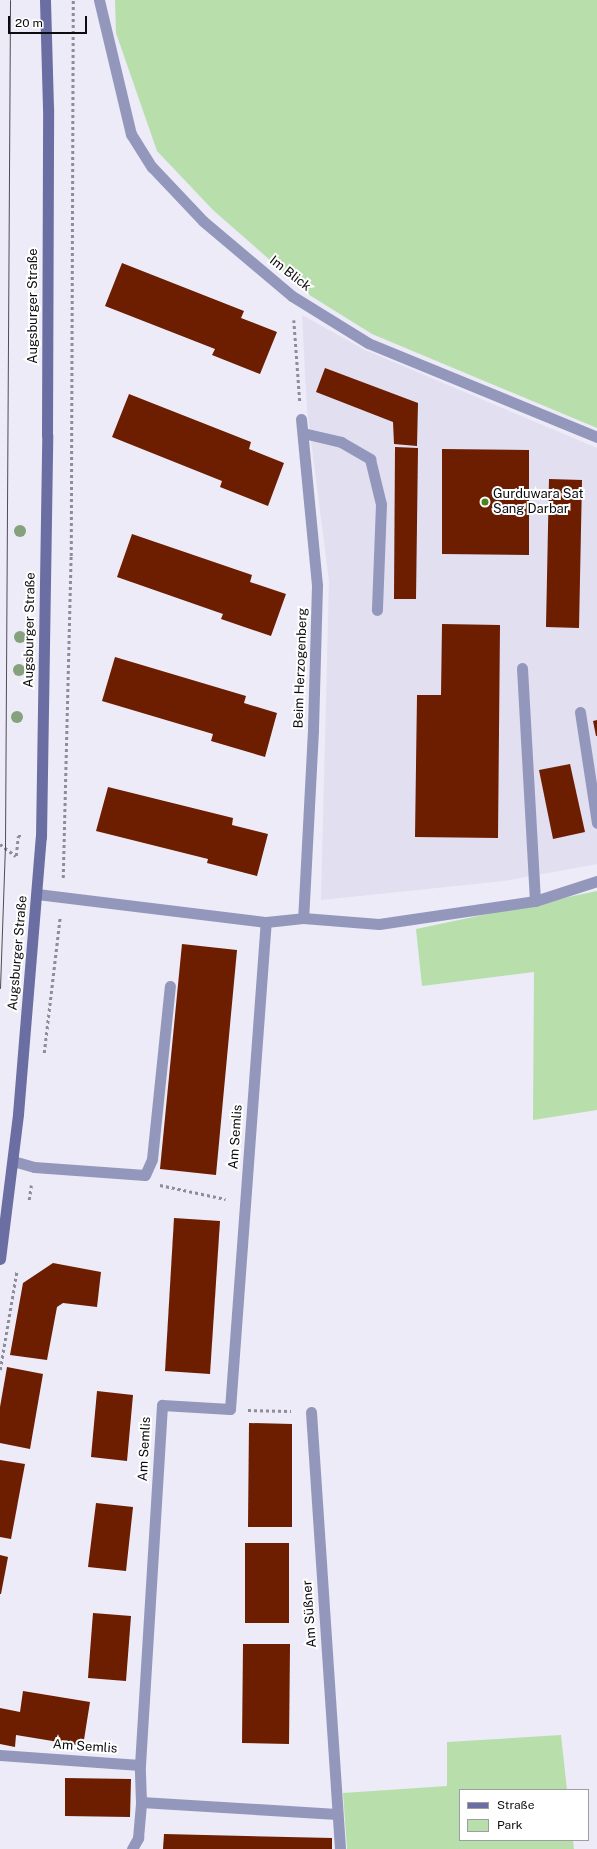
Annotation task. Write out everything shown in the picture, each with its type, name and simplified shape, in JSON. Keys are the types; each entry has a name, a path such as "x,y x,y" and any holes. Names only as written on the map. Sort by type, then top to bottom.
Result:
{"main road":[{"name":"Augsburger Straße","path":"0,1259 13,1162 41,836 47,435 48,108 45,0"}],"street":[{"name":"Im Blick","path":"99,0 131,134 152,167 204,221 292,296 368,343 597,437"},
{"name":"Beim Herzogenberg","path":"301,419 317,584 313,730 303,918"},
{"path":"303,433 340,442 370,459 381,504 377,610"},
{"path":"522,668 535,900"},
{"path":"580,712 597,823"},
{"path":"37,894 266,922 303,918 379,924 535,900 597,882"},
{"name":"Am Semlis","path":"0,1755 140,1765 162,1405 230,1409 246,1203 263,941 266,922"},
{"path":"13,1162 34,1167 145,1175 152,1159 170,986"},
{"name":"Am Süßner","path":"311,1412 340,1849"},
{"path":"132,1849 138,1838 141,1802 140,1765"},
{"path":"141,1802 337,1814"}],"path":[{"path":"292,296 301,419"},
{"path":"145,1175 162,1186 246,1203"},
{"path":"230,1409 311,1412"}],"shaded area":[{"path":"302,315 365,350 597,448 597,864 504,881 321,900 329,581 307,409"}],"green space":[{"path":"115,0 597,0 597,428 372,334 311,296 213,210 157,151 116,33"},
{"path":"597,891 597,1110 533,1120 534,972 422,986 416,929"},
{"path":"561,1735 567,1789 459,1789 459,1841 573,1841 574,1849 347,1849 343,1793 447,1786 447,1742"}],"building":[{"path":"122,263 244,311 241,318 277,332 260,374 212,355 215,349 105,306"},
{"path":"325,368 418,403 417,446 394,444 393,422 316,392"},
{"path":"129,394 251,442 249,449 284,463 268,506 220,487 222,481 112,437"},
{"path":"395,447 418,448 416,599 394,599"},
{"name":"Gurduwara Sat Sang Darbar","path":"442,449 529,450 529,555 442,554"},
{"path":"549,479 582,480 579,628 546,627"},
{"path":"132,534 252,575 250,582 286,594 271,636 221,619 223,614 117,577"},
{"path":"442,624 500,625 498,838 415,837 417,695 441,695"},
{"path":"115,657 246,696 244,703 277,713 265,757 211,741 213,734 102,701"},
{"path":"597,720 597,736 596,736 593,721"},
{"path":"570,764 585,832 553,839 539,770"},
{"path":"108,787 233,818 232,825 268,834 257,876 207,863 208,859 96,831"},
{"path":"182,944 237,950 216,1175 160,1169"},
{"path":"174,1218 220,1221 210,1374 165,1371"},
{"path":"53,1263 101,1272 97,1307 63,1303 57,1307 47,1360 10,1355 23,1283"},
{"path":"7,1367 43,1374 30,1449 0,1443 0,1407"},
{"path":"97,1391 133,1395 127,1461 91,1457"},
{"path":"249,1423 292,1424 292,1527 248,1527"},
{"path":"0,1460 25,1464 11,1539 0,1537"},
{"path":"96,1503 133,1507 126,1571 88,1567"},
{"path":"245,1543 289,1543 289,1623 245,1623"},
{"path":"0,1555 8,1557 1,1594 0,1594"},
{"path":"93,1613 131,1616 126,1681 88,1678"},
{"path":"243,1644 290,1644 289,1744 242,1743"},
{"path":"23,1691 90,1702 83,1746 16,1735 15,1747 0,1744 0,1708 20,1712"},
{"path":"65,1778 131,1779 130,1817 65,1816"},
{"path":"164,1834 332,1838 332,1849 163,1849"}],"tram line":[{"path":"0,988 5,847 10,0"}],"place":[{"name":"Gurduwara Sat Sang Darbar","path":"485,502"}]}
